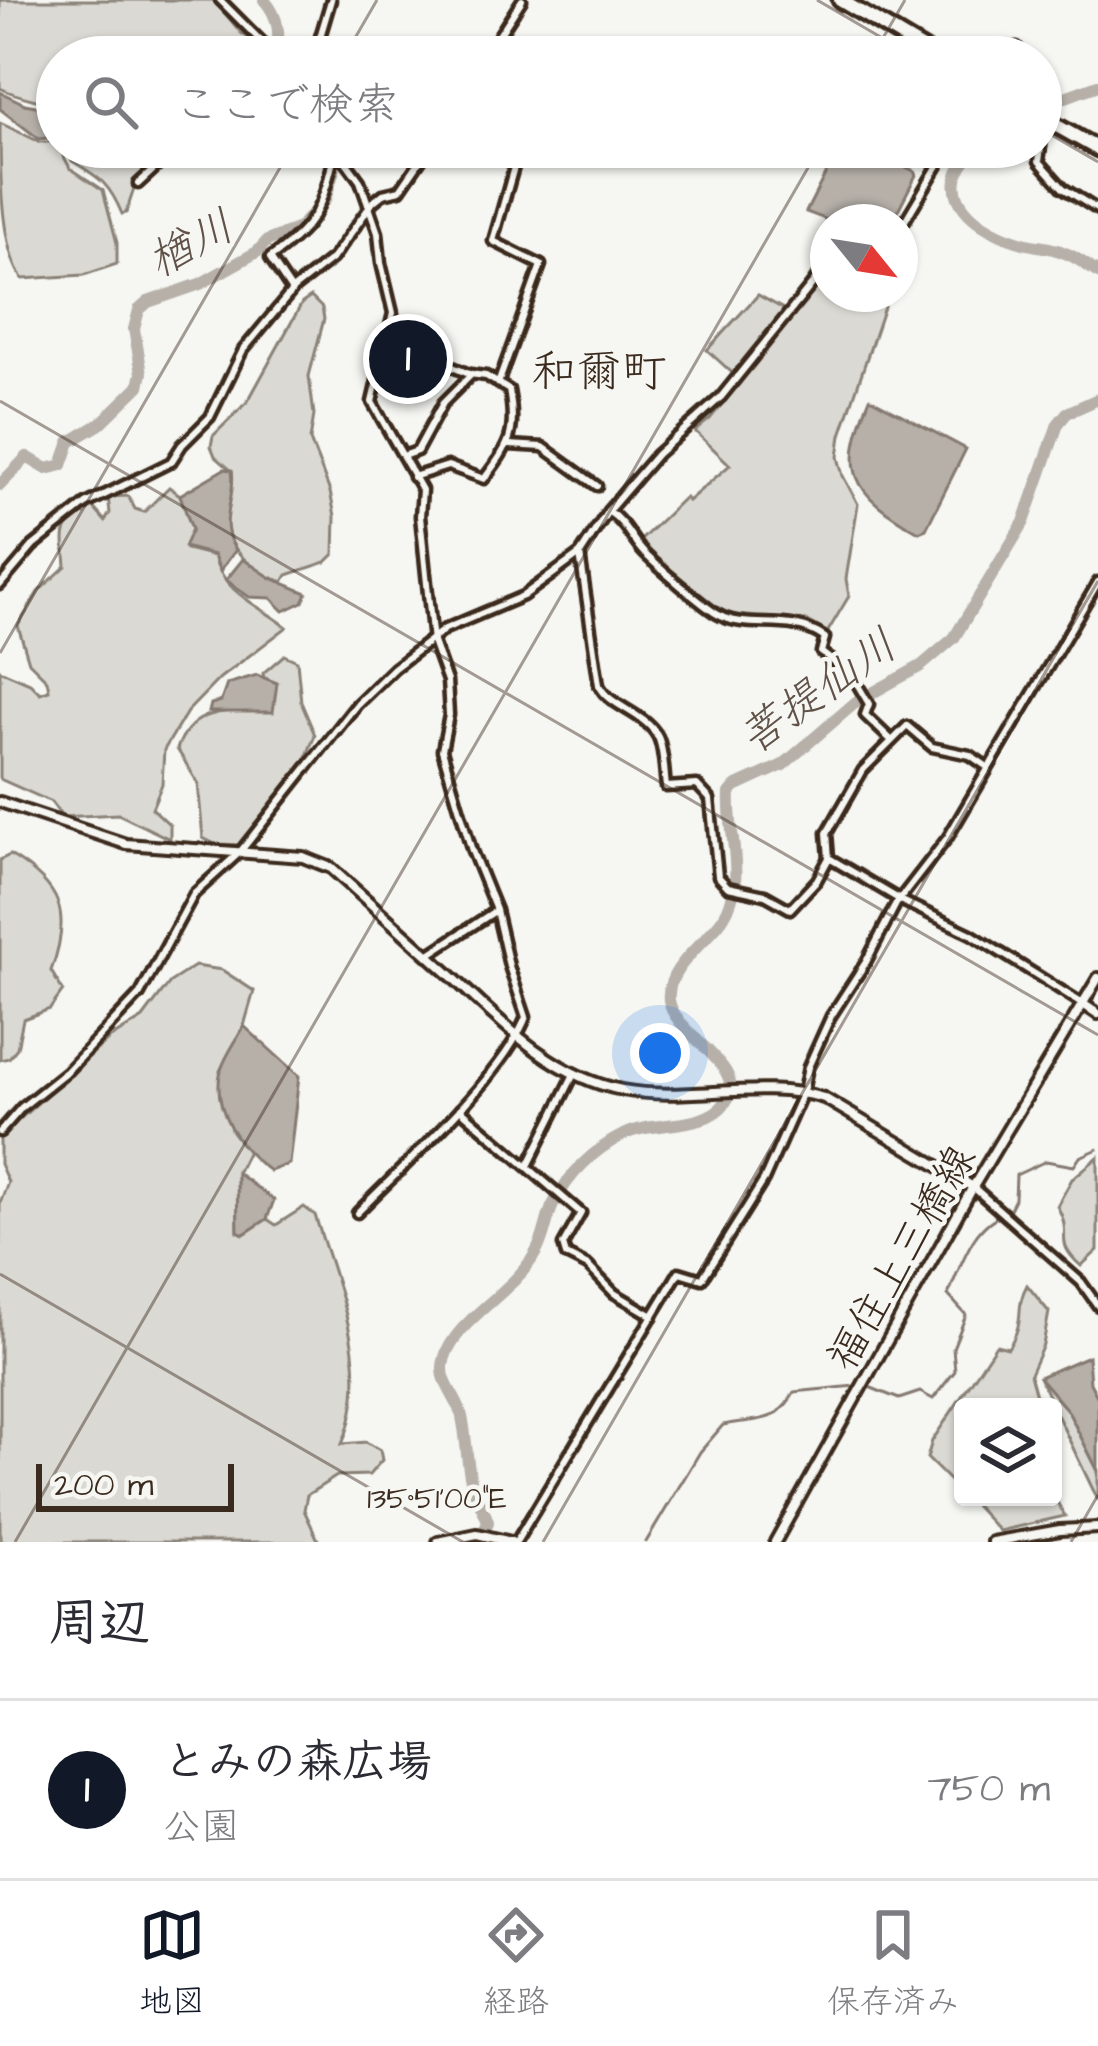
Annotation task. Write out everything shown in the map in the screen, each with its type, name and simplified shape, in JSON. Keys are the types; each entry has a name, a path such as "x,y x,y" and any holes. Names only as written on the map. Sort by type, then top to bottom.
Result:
{"highway":[{"path":"840,0 901,36"},
{"path":"1062,127 1098,149"}],"street":[{"path":"220,0 256,36"},
{"path":"321,36 332,0"},
{"path":"499,36 522,0"},
{"path":"138,184 155,168"},
{"path":"292,291 269,258 309,227 331,168"},
{"path":"351,168 360,181 378,233 393,328 372,402 422,490 420,516 433,642 447,681 449,715 442,750 526,1017 518,1037 459,1108 357,1213"},
{"path":"0,585 33,546 86,504 171,462 210,417 243,350 292,291 333,258 368,208 383,194 400,190 415,168"},
{"path":"499,381 541,265 493,241 514,168"},
{"path":"915,204 936,168"},
{"path":"1043,168 1098,210"},
{"path":"0,1132 140,994 194,893 240,852 357,704 445,628 523,596 580,554 608,511 658,454 722,397 810,288"},
{"path":"393,328 448,365 499,381 509,389 513,412 508,445 484,479 448,466 413,477"},
{"path":"403,456 417,451 443,403 472,374"},
{"path":"508,445 543,447 597,486"},
{"path":"608,511 624,522 643,552 718,615 793,622 825,638 821,652 858,682 869,704 865,715 890,739"},
{"path":"580,554 598,685 603,695 640,717 659,739 666,787 697,785 710,800 718,876 728,887 765,895 790,910 830,858 827,833 862,770 907,726 932,747 970,755 986,766"},
{"path":"438,1542 477,1534 513,1542 681,1271 702,1279 764,1180 831,1016 866,962 880,929 948,837 1098,582"},
{"path":"0,802 126,844 303,857 331,868 518,1037 574,1074 616,1089 664,1096 768,1089 824,1098 973,1187 1097,1300"},
{"path":"830,858 902,901 971,934 1098,1014"},
{"path":"428,955 496,910"},
{"name":"福住上三橋線","path":"775,1542 973,1187 1098,978"},
{"path":"528,1166 574,1074"},
{"path":"459,1108 581,1213 563,1245 566,1255 588,1266 614,1293 653,1316"},
{"path":"992,1542 1098,1528"}],"shaded area":[{"path":"0,0 214,0 245,36 36,36 36,100 0,88"},
{"path":"0,92 36,106 36,137 0,109"},
{"path":"0,123 36,140 36,168 70,168 103,190 117,243 117,264 84,275 23,279 10,249 1,185"},
{"path":"83,168 154,168 135,186 122,214 113,196"},
{"path":"828,168 908,168 916,175 901,204 810,204"},
{"path":"810,276 810,312 882,312 841,435 838,457 858,504 846,579 849,596 827,633 808,621 725,614 641,540 685,497 688,501 730,465 695,431 741,381 707,350 758,295 787,311"},
{"path":"311,297 322,308 324,319 309,376 314,415 310,440 330,492 334,554 326,562 287,575 283,582 253,566 231,541 226,513 232,471 211,446 213,436 248,401 302,303"},
{"path":"404,334 425,349 414,369 423,377 418,386 405,383 400,394 385,392"},
{"path":"870,398 966,449 926,529 919,532 878,505 857,478 855,444"},
{"path":"224,469 232,470 227,521 236,550 220,571 214,555 184,547 192,529 180,495"},
{"path":"169,487 180,495 192,529 186,549 214,556 234,589 287,627 220,678 187,712 164,750 162,784 152,808 170,825 170,839 118,814 62,817 51,802 0,779 0,670 30,683 40,693 49,690 47,680 29,662 18,626 38,592 66,566 68,526 91,505 105,521 110,513 108,497 128,496 135,509 144,512"},
{"path":"243,559 271,578 307,593 303,602 284,611 271,598 249,597 226,580"},
{"path":"284,655 297,661 301,702 315,735 303,766 242,845 215,844 203,838 198,783 177,749 198,720 253,710 277,683 263,673"},
{"path":"257,675 277,683 273,712 209,712 211,704 221,701 227,684"},
{"path":"10,855 41,878 58,903 61,933 51,971 63,991 50,1009 23,1019 17,1048 0,1060 0,860"},
{"path":"195,966 222,970 254,991 244,1026 220,1071 231,1130 248,1151 237,1173 238,1231 244,1234 267,1219 276,1225 304,1207 315,1215 342,1300 354,1358 351,1416 342,1444 366,1442 380,1450 382,1460 369,1475 337,1476 307,1495 304,1510 319,1542 0,1542 0,1203 8,1182 0,1164 0,1137 109,1039 143,1018 170,982"},
{"path":"244,1026 299,1076 289,1164 270,1171 239,1140 220,1099 221,1070"},
{"path":"1098,1157 1098,1250 1081,1266 1067,1250 1057,1206 1072,1179"},
{"path":"237,1173 274,1200 267,1219 244,1234 238,1231"},
{"path":"1027,1285 1049,1312 1043,1345 1030,1374 1037,1398 961,1398 996,1345 1008,1348 1017,1329"},
{"path":"1088,1356 1090,1383 1098,1398 1098,1471 1062,1398 1039,1377"},
{"path":"1062,1404 1098,1471 1098,1500 1062,1425"},
{"path":"954,1408 954,1485 927,1458 932,1441"},
{"path":"975,1506 1059,1506 1065,1516 999,1531"}],"waterway":[{"name":"楢川","path":"264,0 273,13 277,36"},
{"name":"菩提仙川","path":"1062,98 1098,85"},
{"name":"楢川","path":"0,485 27,457 47,469 62,465 70,442 100,424 139,386 142,373 134,329 139,310 148,302 200,284 257,252 267,241 299,228 325,200 335,168"},
{"name":"菩提仙川","path":"961,168 957,194 976,220 1009,238 1069,255 1098,273"},
{"name":"菩提仙川","path":"480,1542 488,1522 471,1480 460,1411 443,1374 451,1345 526,1267 559,1194 592,1156 635,1130 705,1118 725,1103 731,1090 720,1064 683,1026 669,1000 680,966 716,927 730,903 735,872 730,793 783,765 856,702 921,666 954,638 1024,522 1058,424 1067,413 1098,399"},
{"path":"869,1387 899,1399 920,1392 933,1399 955,1371 953,1348 966,1315 948,1295 977,1235 1008,1213 1015,1199 1016,1175 1046,1161 1074,1166 1080,1157 1098,1149"},
{"path":"646,1542 700,1452 723,1425 773,1416 794,1392 855,1386"}],"place":[{"name":"とみの森広場","path":"408,359"}],"district":[{"name":"和爾町","path":"599,370"}]}
